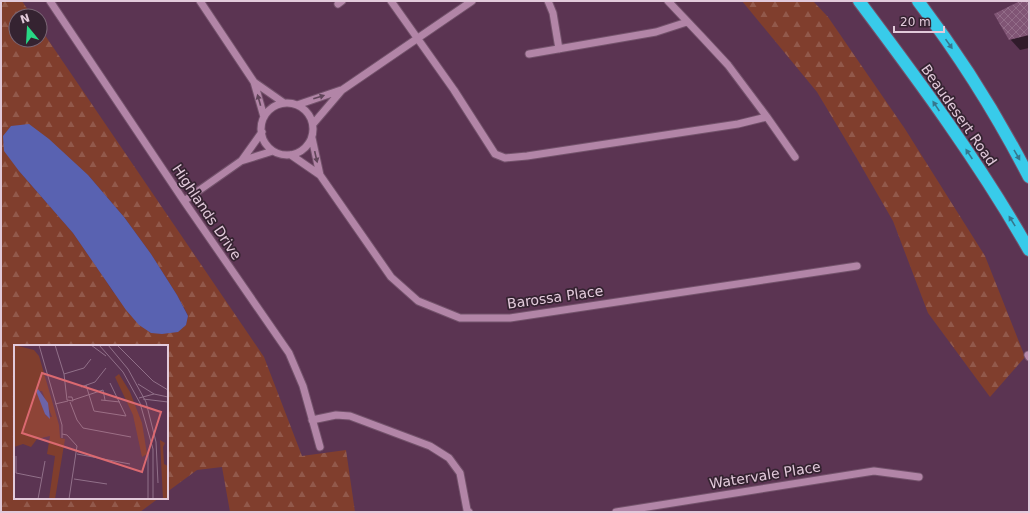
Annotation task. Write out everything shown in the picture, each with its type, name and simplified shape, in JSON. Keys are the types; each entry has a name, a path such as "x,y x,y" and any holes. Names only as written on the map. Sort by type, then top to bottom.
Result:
{"highway":[{"name":"Beaudesert Road","path":"859,1 926,92 985,178 1029,250"},
{"name":"Beaudesert Road","path":"918,1 961,61 991,108 1029,177"}],"street":[{"name":"Highlands Drive","path":"50,1 184,201 289,353 303,386 320,447"},
{"path":"200,1 254,82 264,117"},
{"path":"391,1 454,90 495,154 505,158 738,124 767,117"},
{"path":"313,124 342,90 472,1"},
{"path":"548,1 553,12 559,49"},
{"path":"668,1 728,65 795,157"},
{"path":"530,54 656,32 687,22"},
{"path":"254,82 284,103"},
{"path":"297,105 342,90"},
{"path":"284,103 297,105 304,109 310,115 313,124 312,138 307,146 300,152 282,154 273,151 263,139 262,125 264,117 276,106 284,103"},
{"path":"242,161 262,132"},
{"name":"Barossa Place","path":"312,138 320,175"},
{"path":"184,201 242,161 273,151"},
{"name":"Barossa Place","path":"291,154 320,175 392,277 418,302 460,318 510,318 857,266"},
{"path":"312,420 336,415 350,416 430,446 449,458 460,473 469,512"},
{"name":"Watervale Place","path":"616,512 874,471 919,477"}],"green space":[{"path":"1,1 22,1 27,8 8,8 8,48 48,48 48,40 264,357 302,456 346,450 355,512 230,512 222,467 197,470 168,491 168,345 14,345 14,499 158,499 140,512 1,512","holes":["19,171 88,175 124,217 151,254 188,315 186,325 113,292 73,233"]},
{"path":"742,1 813,1 828,17 905,129 985,256 1025,357 990,397 928,313 893,221 817,92"}],"water":[{"path":"29,124 49,139 88,175 124,217 151,254 177,295 188,316 186,325 178,332 162,334 151,333 139,325 126,310 73,233 19,171 4,151 3,136 11,126"}],"building":[{"path":"1020,1 1029,1 1029,35 1009,40 994,14"}]}
